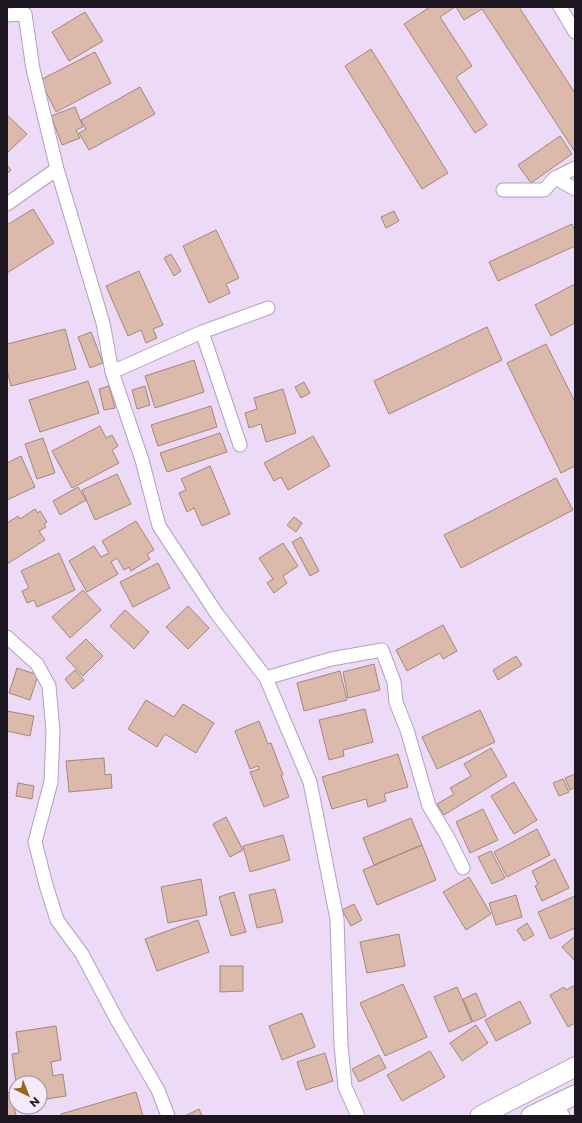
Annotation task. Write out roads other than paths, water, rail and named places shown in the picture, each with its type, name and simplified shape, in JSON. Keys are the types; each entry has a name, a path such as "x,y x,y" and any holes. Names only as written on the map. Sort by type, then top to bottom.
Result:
{"main road":[{"path":"480,1116 575,1067"},
{"path":"531,1116 559,1110 575,1095"}],"street":[{"path":"560,7 575,32"},
{"path":"7,15 25,14 33,69 57,169 103,323 112,372 142,460 159,526 217,614 266,678 310,782 337,920 341,1045 345,1087 358,1116"},
{"path":"503,190 544,190 555,178 575,168"},
{"path":"7,204 57,169"},
{"path":"555,178 575,189"},
{"path":"112,372 202,332 268,308"},
{"path":"202,332 240,445"},
{"path":"7,637 37,664 49,686 54,731 51,782 35,842 57,920 82,954 117,1020 158,1090 168,1116"},
{"path":"266,678 331,659 382,650 394,682 396,702 407,730 429,806 447,836 463,868"}]}
